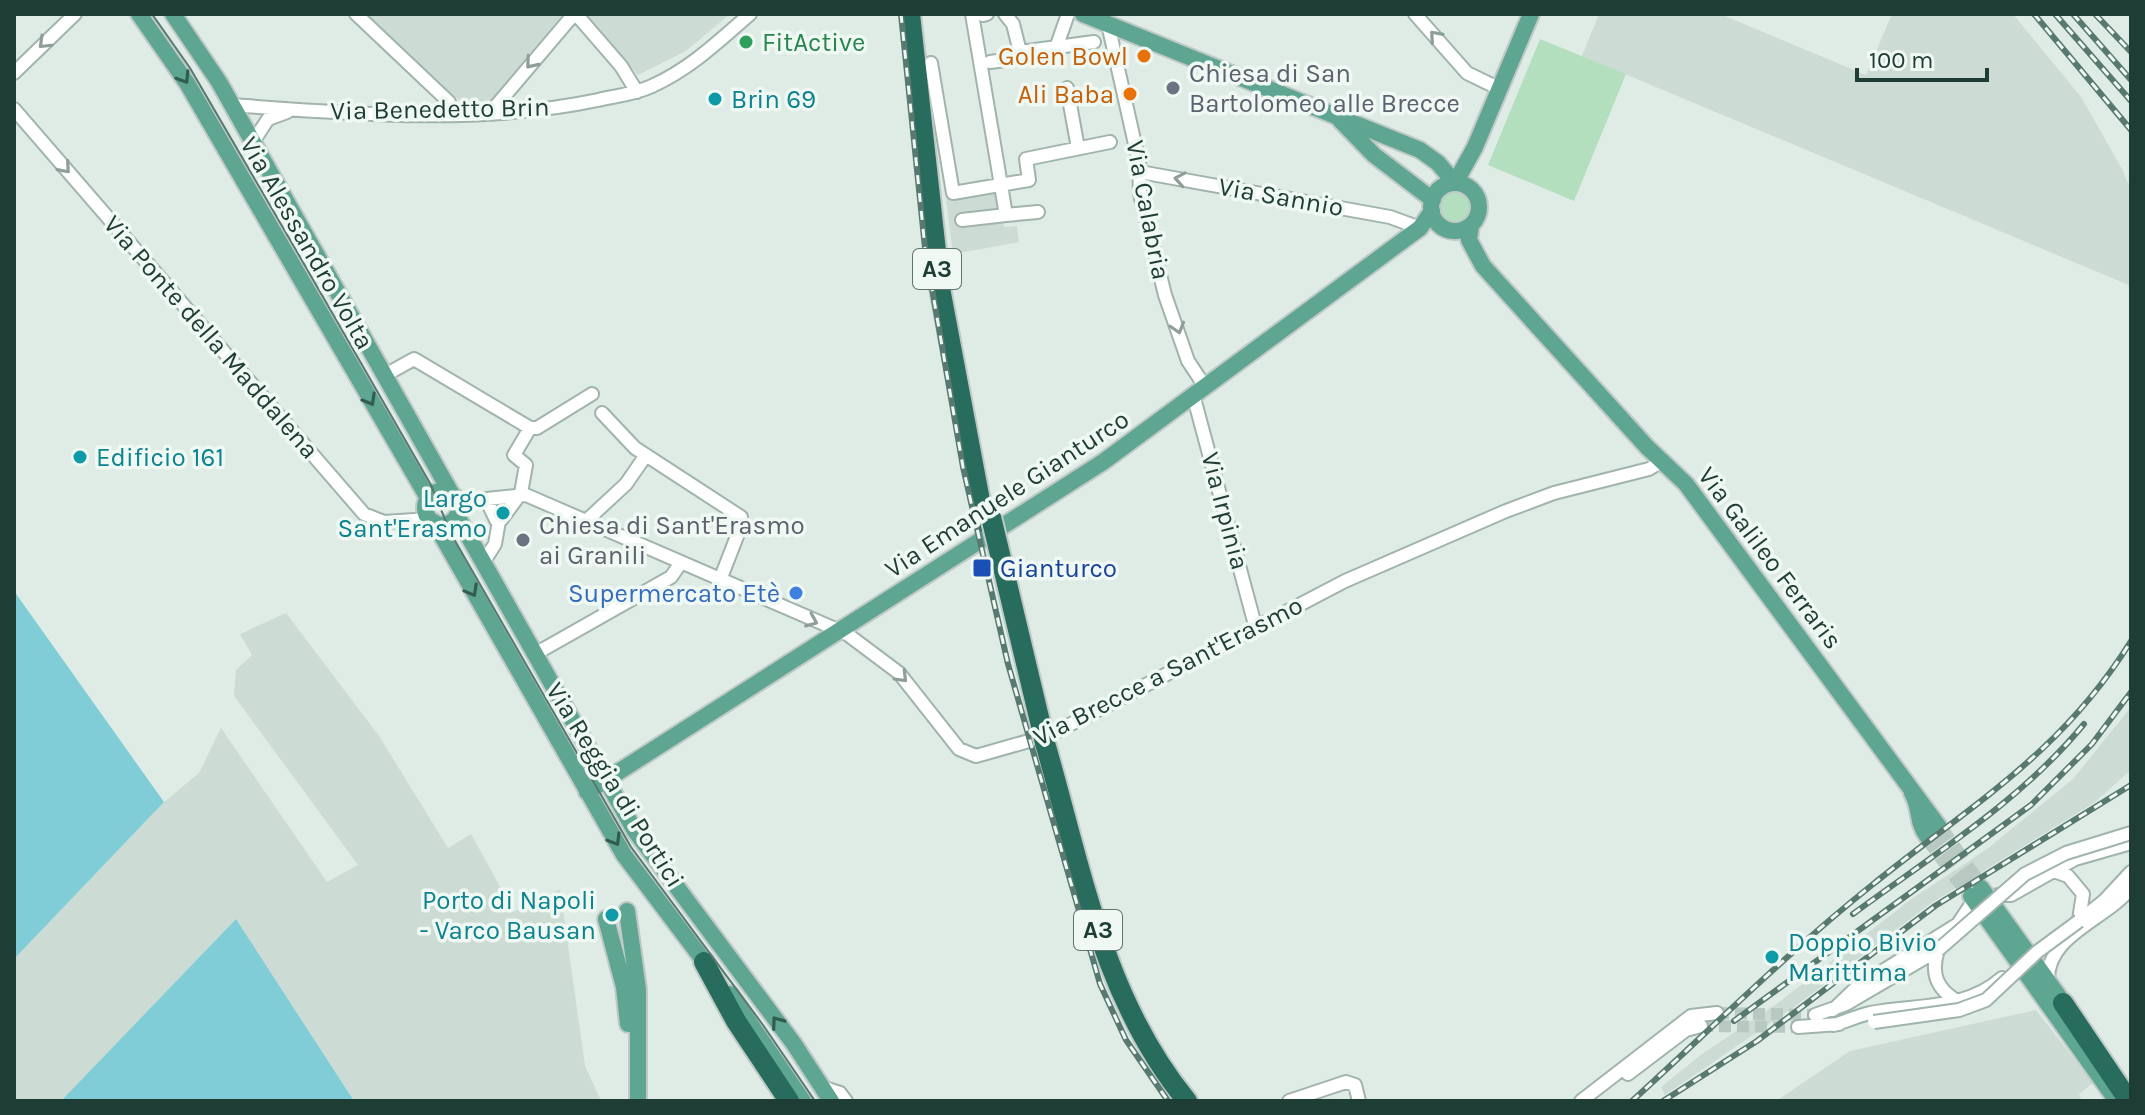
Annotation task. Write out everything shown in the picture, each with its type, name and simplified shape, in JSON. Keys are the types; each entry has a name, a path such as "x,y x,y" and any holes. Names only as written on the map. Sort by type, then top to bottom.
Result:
{"highway":[{"name":"A3","path":"910,14 938,275 987,520 1039,738 1113,999 1141,1052 1177,1101"},
{"name":"A3","path":"918,14 947,287 987,520"},
{"name":"A3","path":"1039,738 1120,995 1147,1048 1187,1101"},
{"path":"704,962 755,1050 798,1101"},
{"path":"2063,1003 2129,1101"}],"main road":[{"name":"Via Alessandro Volta","path":"139,14 187,83 428,498"},
{"name":"Via Alessandro Volta","path":"173,14 232,105 387,374 455,503"},
{"name":"Via Galileo Ferraris","path":"1083,14 1420,150 1438,163 1455,183"},
{"path":"1475,147 1474,192 1479,209 1471,225 1438,216 1441,188 1455,183 1475,147 1531,14"},
{"name":"Via Galileo Ferraris","path":"1332,114 1392,168 1438,216 1686,484 1908,784 1933,831"},
{"path":"1420,150 1450,159 1458,158 1485,120"},
{"path":"1392,168 1381,149 1386,142 1401,142"},
{"path":"1455,183 1474,192"},
{"name":"Via Emanuele Gianturco","path":"587,792 1070,484 1200,393 1438,216"},
{"name":"Via Galileo Ferraris","path":"1471,225 1469,240 1483,266"},
{"path":"439,491 455,503 446,524 432,521 425,506 428,498 439,491"},
{"name":"Via Reggia di Portici","path":"455,503 483,563 648,850 794,1044 826,1094"},
{"name":"Via Reggia di Portici","path":"432,521 624,855 704,962 798,1101"},
{"path":"1978,894 2028,977 2117,1101"},
{"path":"1978,894 2131,1088"},
{"path":"613,916 632,1007 638,1101"},
{"path":"613,916 632,1007"},
{"path":"613,916 637,976 632,1007 629,1101"}],"street":[{"path":"14,73 75,14"},
{"path":"356,14 449,102 451,113"},
{"path":"490,113 575,14 621,66 637,92"},
{"name":"Via Benedetto Brin","path":"232,105 294,111 490,113 543,110 637,92 695,62 750,14"},
{"path":"972,14 1006,215"},
{"path":"1005,14 1013,24 1020,52"},
{"path":"1056,48 1068,14"},
{"path":"1415,14 1467,73 1500,89"},
{"name":"Via Calabria","path":"1108,24 1140,172 1140,194 1165,295 1200,393"},
{"path":"990,62 1013,59 1020,52 1094,42"},
{"path":"931,63 953,193 1029,180 1026,159 1110,142"},
{"path":"1067,88 1078,148"},
{"name":"Via Ponte della Maddalena","path":"14,109 364,514 384,522 432,521"},
{"name":"Via Benedetto Brin","path":"253,142 268,119 294,111"},
{"name":"Via Sannio","path":"1140,172 1390,217 1420,228"},
{"path":"962,220 1038,212"},
{"path":"387,374 414,359 535,429 592,394"},
{"name":"Via Irpinia","path":"1200,393 1255,625"},
{"path":"602,413 629,443 741,517 741,526 720,580"},
{"path":"483,563 495,544 499,521 521,493 527,465 514,455 530,428"},
{"path":"586,521 626,484 646,455"},
{"name":"Via Brecce a Sant'Erasmo","path":"521,493 840,632 899,673 959,749 976,756 1050,735 1255,625 1345,581 1506,511 1554,493 1649,469 1662,461"},
{"path":"455,503 487,501 521,493"},
{"path":"487,501 499,521"},
{"path":"535,654 671,577 680,564"},
{"path":"1815,1015 1860,997 1938,950 2025,874 2066,853 2131,833"},
{"path":"1833,1010 1857,987 1958,924 1978,894 2011,895 2075,859 2131,843"},
{"path":"2051,870 2068,876 2083,894 2079,921"},
{"path":"1798,1027 1874,1022 1959,1010 1986,1000 2037,952 2104,901 2131,872"},
{"path":"2048,983 2053,952 2108,911 2131,888"},
{"path":"1938,950 1934,974 1939,987 1959,1002"},
{"path":"1834,1025 1868,1014 1959,1002 1978,995 2009,974 2028,977"},
{"path":"1581,1101 1691,1016 1717,1013"},
{"path":"1594,1101 1686,1030 1701,1026"},
{"path":"1289,1101 1346,1082 1355,1085 1359,1101"},
{"path":"826,1094 840,1093 846,1101"}],"shaded area":[{"path":"362,14 563,14 489,104 460,101"},
{"path":"586,14 730,14 686,51 638,75"},
{"path":"1599,14 1720,14 1866,75 1892,14 2013,14 2081,97 2122,169 2131,190 2131,286 1582,56"},
{"path":"995,184 1004,227 1017,226 1019,242 953,254 945,192"},
{"path":"286,613 379,736 448,848 471,834 514,912 560,889 585,1066 601,1101 354,1101 236,919 61,1101 14,1101 14,959 164,802 199,773 221,728 327,882 358,865 234,696 236,670 252,655 240,634"},
{"path":"2131,707 2131,770 2095,802 1930,904 1797,1005 1665,1095 1661,1087 1702,1054 1778,1003 1910,900 1987,849 2073,779"},
{"path":"2036,1010 2093,1083 2079,1094 2082,1101 1776,1101 1850,1051"}],"green space":[{"path":"1540,39 1626,74 1574,201 1488,165"},
{"path":"1455,192 1465,197 1470,207 1465,217 1455,222 1445,217 1440,207 1445,197"}],"water":[{"path":"14,591 164,802 14,959"},
{"path":"236,919 354,1101 61,1101"}],"tunnel":[{"path":"1939,827 1981,888"},
{"path":"1927,836 1971,896"},
{"path":"1717,1013 1815,1015"},
{"path":"1701,1026 1798,1027"}],"tram line":[{"path":"152,14 190,68 296,250 431,485 451,534 631,847 763,1025 815,1101"}],"railway":[{"path":"901,14 925,248 963,467 1008,664 1100,984 1126,1040 1168,1101"},
{"path":"2034,14 2131,130"},
{"path":"2055,14 2131,101"},
{"path":"2073,14 2131,80"},
{"path":"2095,14 2131,52"},
{"path":"1632,1101 1841,911 2044,747 2104,681 2131,641"},
{"path":"1734,1021 2031,805 2092,744 2131,692"},
{"path":"1853,914 2004,802 2033,778 2084,724"},
{"path":"1663,1101 1757,1041 1935,906 2131,785"}],"place":[{"name":"FitActive","path":"746,42"},
{"name":"Golen Bowl","path":"1144,56"},
{"name":"Chiesa di San Bartolomeo alle Brecce","path":"1173,88"},
{"name":"Ali Baba","path":"1130,94"},
{"name":"Brin 69","path":"715,99"},
{"name":"Edificio 161","path":"80,457"},
{"name":"Largo Sant'Erasmo","path":"503,513"},
{"name":"Chiesa di Sant'Erasmo ai Granili","path":"523,540"},
{"name":"Gianturco","path":"982,568"},
{"name":"Supermercato Etè","path":"796,593"},
{"name":"Porto di Napoli - Varco Bausan","path":"612,915"},
{"name":"Doppio Bivio Marittima","path":"1772,957"}]}
